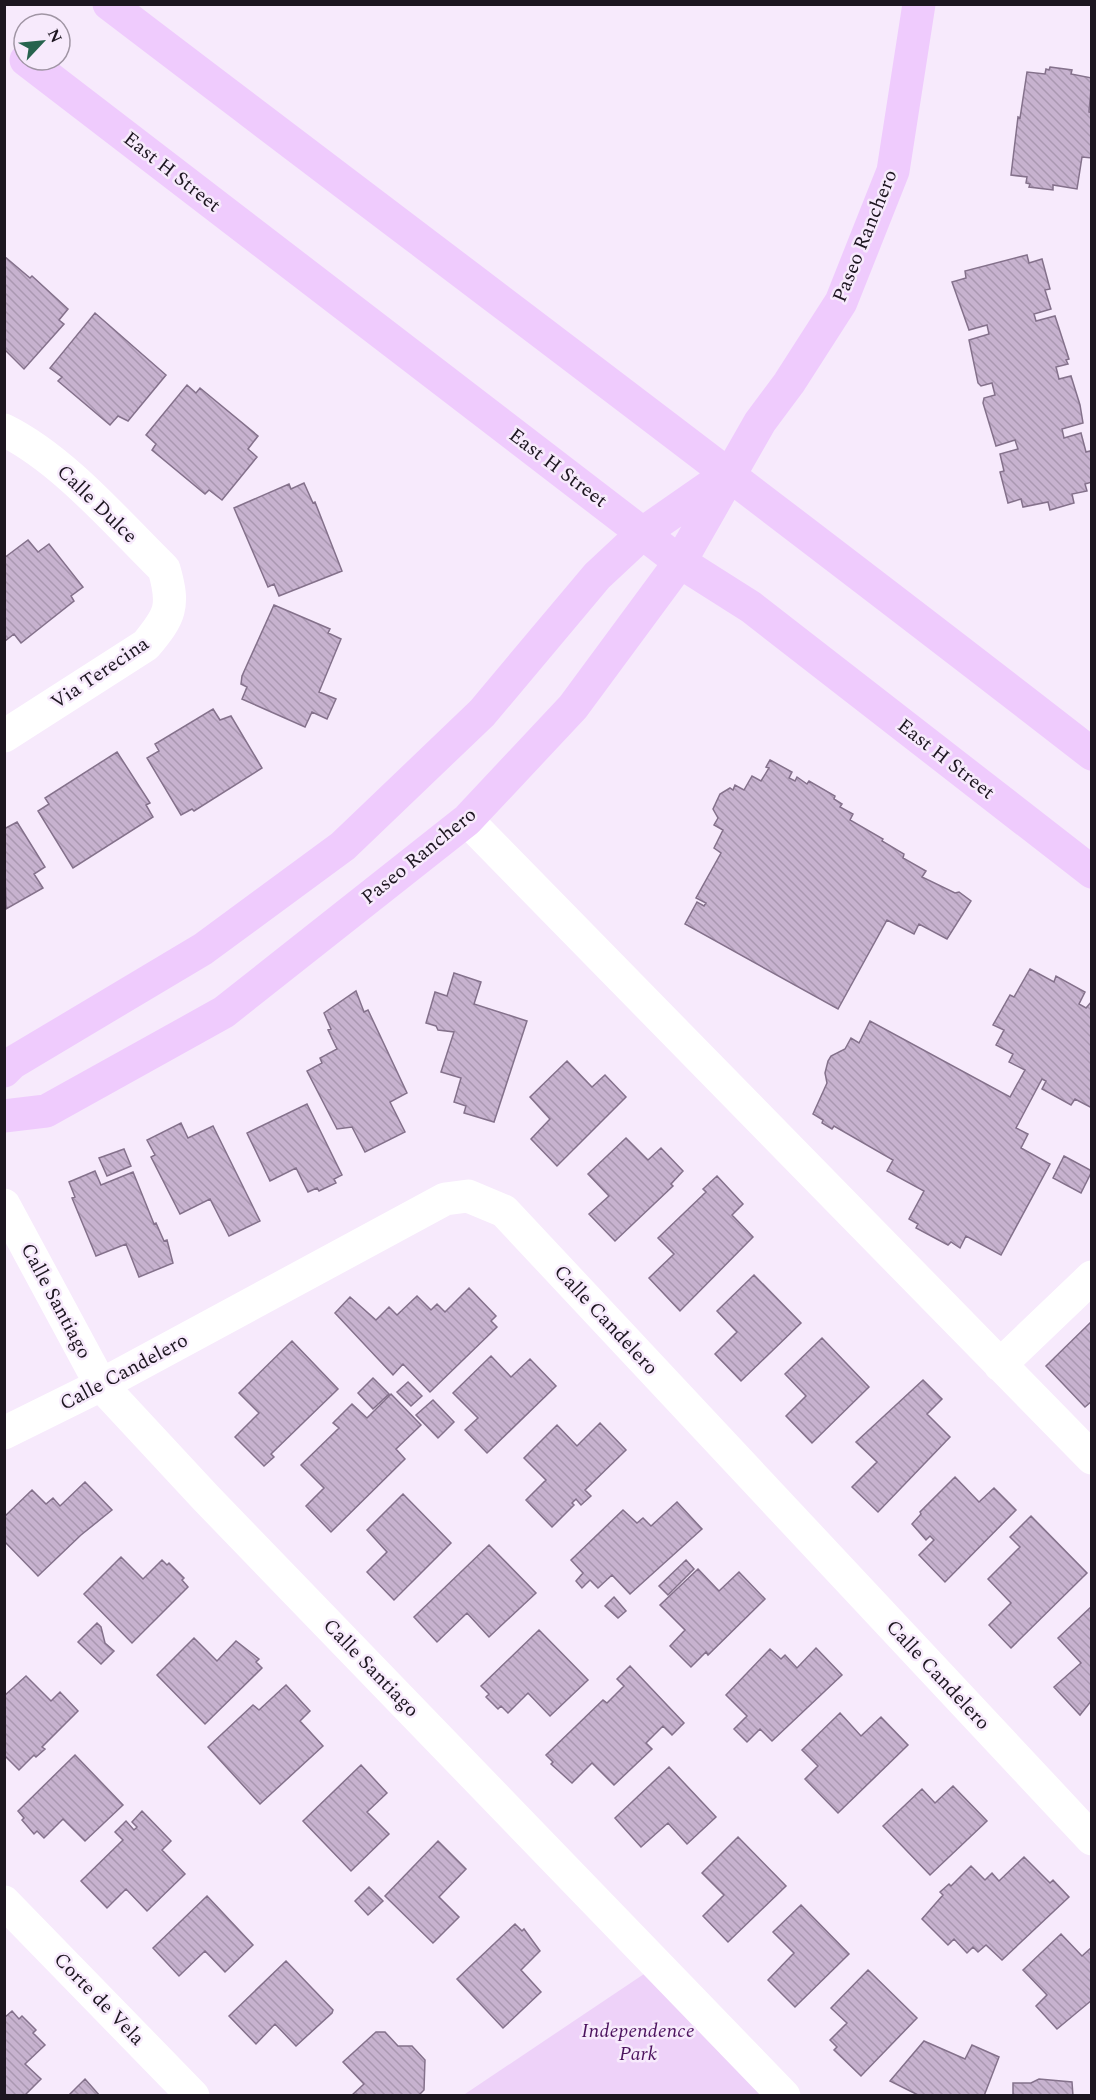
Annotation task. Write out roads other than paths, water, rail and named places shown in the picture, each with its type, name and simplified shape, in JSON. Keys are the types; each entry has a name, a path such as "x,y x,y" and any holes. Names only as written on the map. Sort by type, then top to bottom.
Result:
{"main road":[{"path":"109,4 657,422 729,473 1092,754"},
{"name":"Paseo Ranchero","path":"4,1116 46,1111 224,1012 467,820 573,707 680,562 760,422 789,383 841,302 893,171 919,4"},
{"name":"East H Street","path":"42,72 680,562 752,607 1092,872"},
{"name":"Paseo Ranchero","path":"4,1071 12,1063 203,949 343,846 482,713 597,576 643,533 729,473"}],"street":[{"name":"Calle Dulce","path":"4,430 27,441 52,460 148,553 164,569 171,593"},
{"name":"Via Terecina","path":"4,736 146,645 163,625 172,606 171,593"},
{"path":"467,820 1000,1365 1087,1445"},
{"name":"Calle Candelero","path":"4,1433 101,1385 445,1199 468,1196 504,1211 1092,1839"},
{"name":"Calle Santiago","path":"4,1205 101,1385 183,1473 784,2096"},
{"path":"1000,1365 1092,1276"},
{"name":"Corte de Vela","path":"4,1902 193,2096"}],"park label":[{"name":"Independence Park","path":"638,2042"}]}
